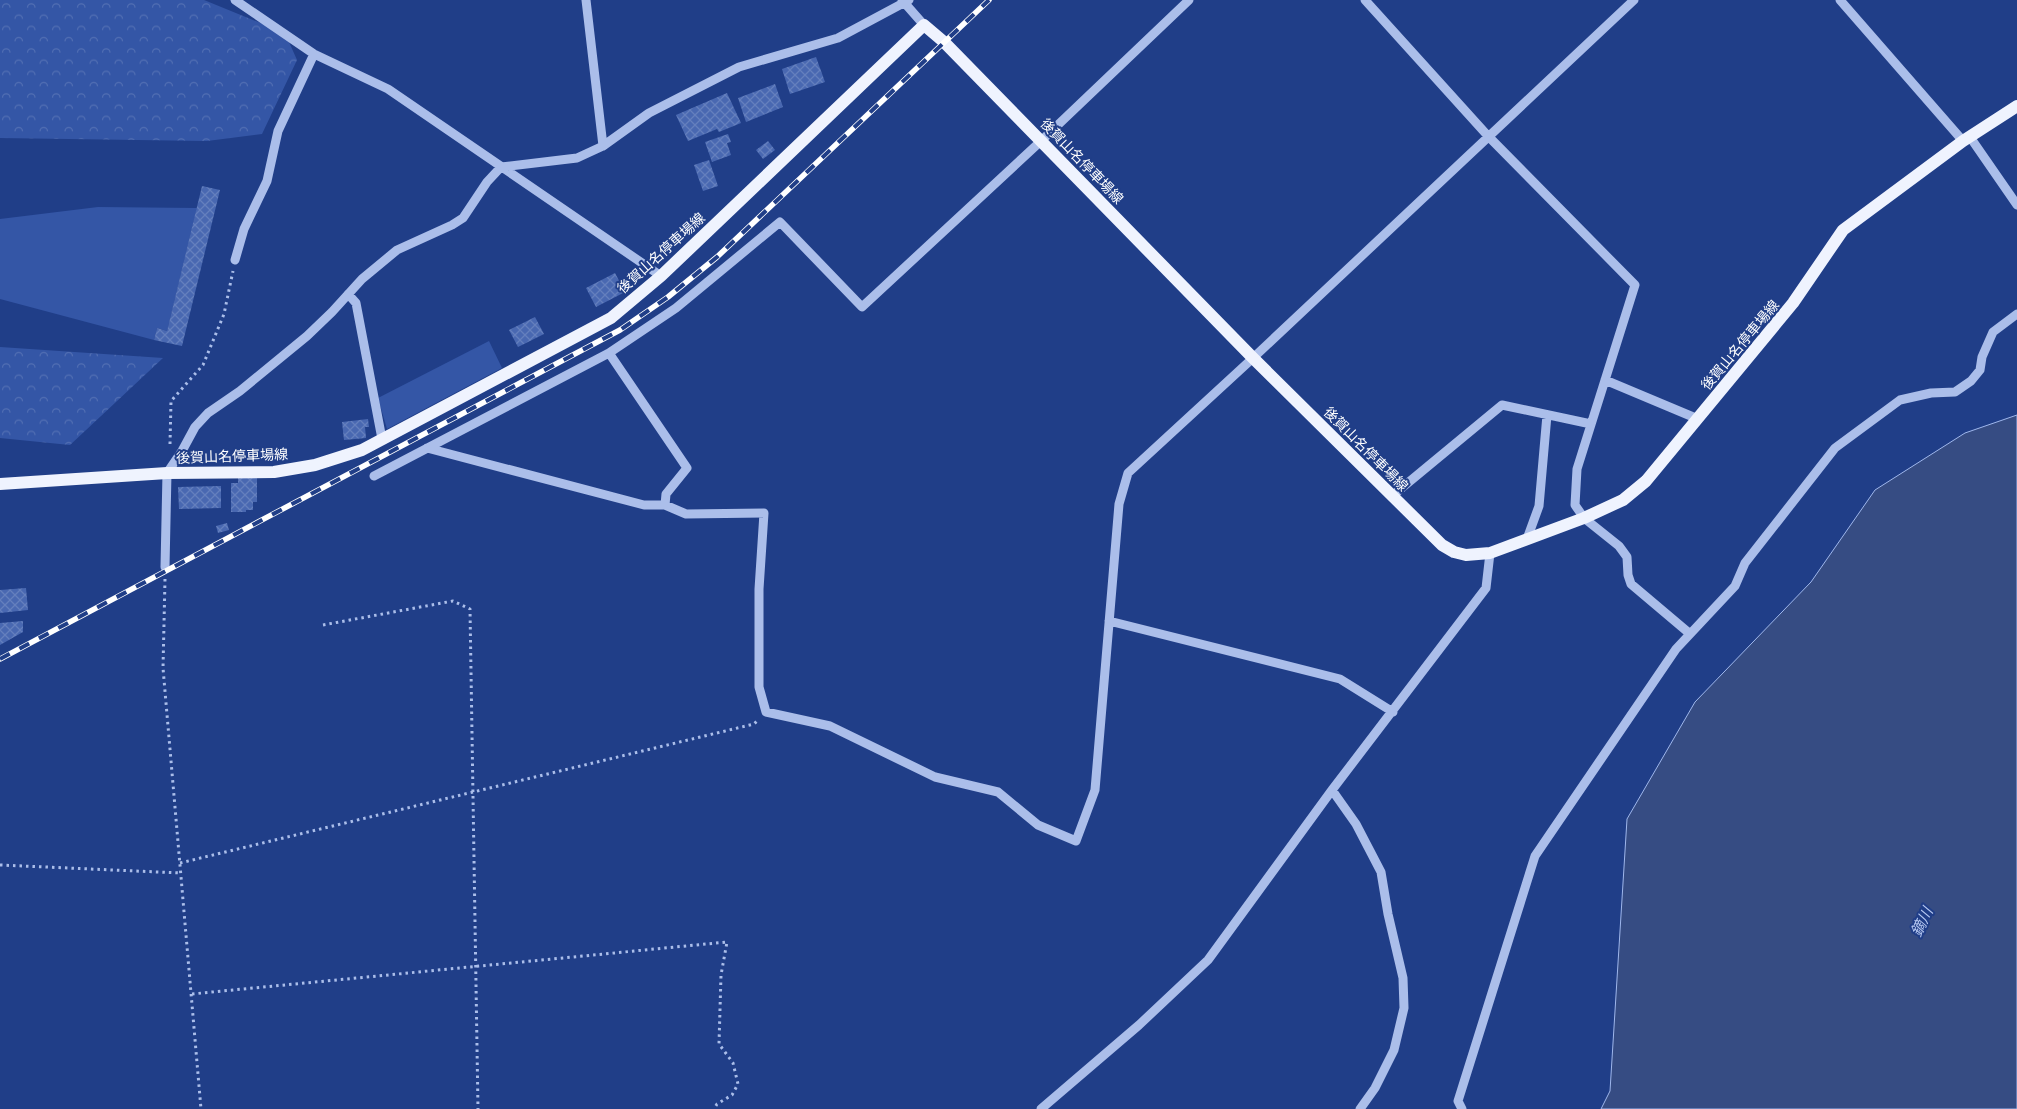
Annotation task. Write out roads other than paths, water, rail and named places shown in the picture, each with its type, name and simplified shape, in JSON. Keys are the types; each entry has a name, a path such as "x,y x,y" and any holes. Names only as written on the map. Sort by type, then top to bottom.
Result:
{"main road":[{"name":"後賀山名停車場線","path":"0,484 169,470 274,472 315,465 362,450 611,318 661,276 924,25 944,42 1253,358 1442,544 1454,552 1466,555 1490,553 1584,518 1622,500 1646,481 1793,304 1843,230 1966,139 2017,106"}],"street":[{"path":"235,0 314,54 388,89 661,276"},
{"path":"586,0 603,146"},
{"path":"374,476 609,353 676,308 780,222 862,307 1189,0"},
{"path":"1365,0 1488,136 1635,285 1577,469 1575,505 1584,518 1619,546 1627,557 1628,575 1631,584 1689,633"},
{"path":"427,448 644,505 665,505 686,514 764,513 759,589 759,687 766,712 830,726 935,777 998,792 1038,825 1076,841 1095,790 1119,504 1128,473 1634,0"},
{"path":"1840,0 1966,139 2017,205"},
{"path":"165,572 169,470 194,427 208,413 240,391 307,336 362,279 397,250 463,218 487,182 502,167 577,158 603,146 650,113 739,67 838,38 905,1 924,25"},
{"path":"235,260 244,229 267,181 278,131 314,54"},
{"path":"348,294 356,303 382,439"},
{"path":"1462,1109 1458,1101 1535,856 1676,649 1735,586 1745,563 1835,448 1900,400 1931,393 1955,392 1971,381 1980,370 1982,357 1993,332 2017,314"},
{"path":"609,353 687,468 666,494 665,505"},
{"path":"1605,380 1698,419"},
{"path":"1392,496 1502,404 1591,424"},
{"path":"1527,540 1539,506 1547,415"},
{"path":"1041,1109 1139,1025 1208,960 1332,790 1486,588 1490,553"},
{"path":"1109,622 1340,679 1393,712"},
{"path":"1332,790 1356,824 1381,872 1388,914 1403,978 1404,1008 1394,1050 1375,1088 1360,1109"}],"water":[{"name":"鏑川","path":"2017,415 2017,1109 1601,1109 1610,1091 1627,819 1695,702 1811,582 1875,490 1965,433"}],"railway":[{"path":"0,659 620,330 668,297 717,257 989,0"}]}
